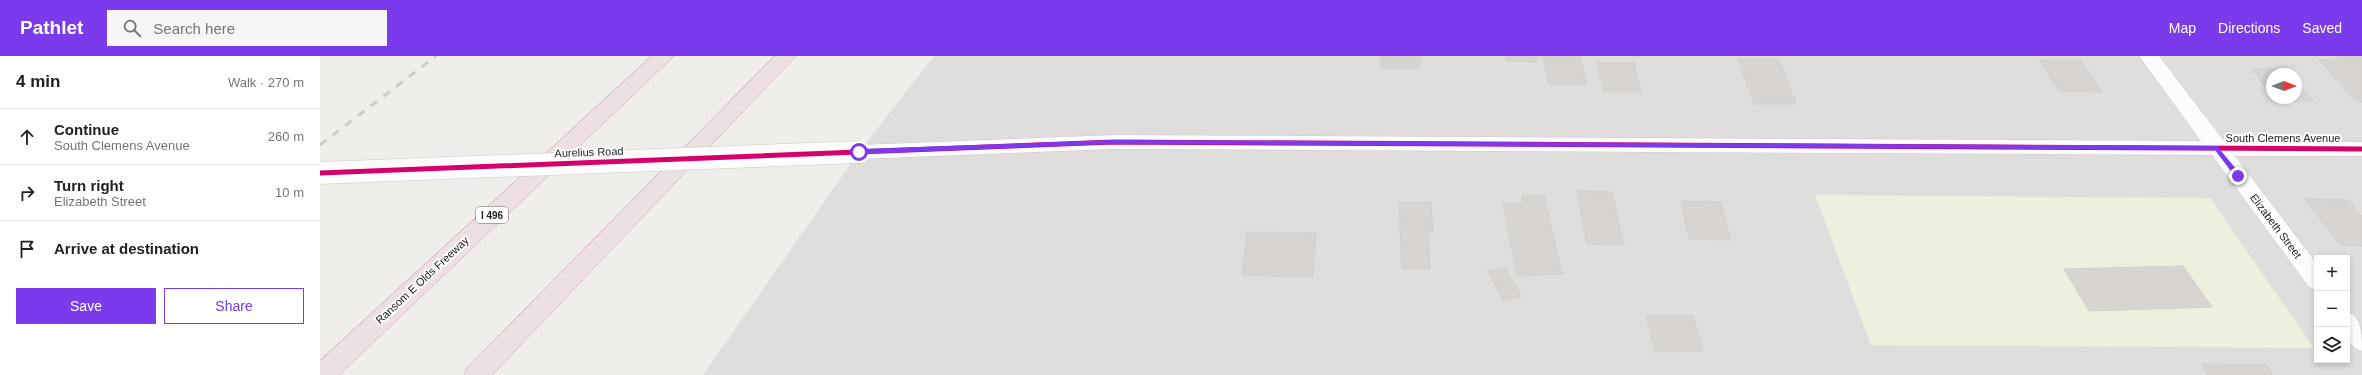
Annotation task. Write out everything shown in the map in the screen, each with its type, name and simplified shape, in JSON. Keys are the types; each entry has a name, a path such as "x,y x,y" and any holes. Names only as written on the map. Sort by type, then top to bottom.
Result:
{"highway":[{"name":"Ransom E Olds Freeway","path":"322,375 664,56"},
{"path":"476,375 786,56"}],"street":[{"name":"Elizabeth Street","path":"2149,56 2314,277"},
{"name":"South Clemens Avenue","path":"859,152 1114,142 2362,149"},
{"name":"Aurelius Road","path":"320,173 859,152"},
{"path":"2350,325 2362,341"}],"shaded area":[{"path":"934,56 2362,56 2362,375 703,375 859,152"}],"green space":[{"path":"1815,195 2210,198 2314,348 1871,345"}],"building":[{"path":"1381,56 1420,56 1420,69 1381,68"},
{"path":"1506,56 1537,56 1537,62 1506,61"},
{"path":"1543,56 1580,56 1587,85 1549,85"},
{"path":"2336,56 2362,56 2362,102 2356,102 2319,60 2340,60"},
{"path":"1738,59 1779,59 1796,104 1754,104"},
{"path":"2039,60 2080,60 2102,92 2059,91"},
{"path":"1597,63 1634,63 1641,92 1604,92"},
{"path":"2252,69 2266,69 2266,87"},
{"path":"2302,88 2313,101 2302,101"},
{"path":"1577,191 1612,192 1624,245 1587,244"},
{"path":"1544,195 1562,274 1517,276 1503,203 1524,203 1522,196"},
{"path":"2305,199 2349,200 2362,217 2362,246 2341,246"},
{"path":"1681,201 1721,202 1730,240 1689,239"},
{"path":"1399,202 1431,202 1433,232 1428,232 1430,269 1402,269"},
{"path":"1247,232 1316,233 1313,277 1242,275"},
{"path":"2183,266 2212,307 2089,311 2064,269"},
{"path":"1505,267 1521,296 1503,301 1488,271"},
{"path":"1646,315 1693,315 1703,351 1655,352"},
{"path":"2202,364 2267,365 2273,375 2208,375"}],"railway":[{"path":"320,145 436,56"}],"cycle path":[{"path":"320,173 1114,142 2362,149"}],"route":[{"path":"859,152 1114,142 2162,147 2217,148 2238,176"}]}
